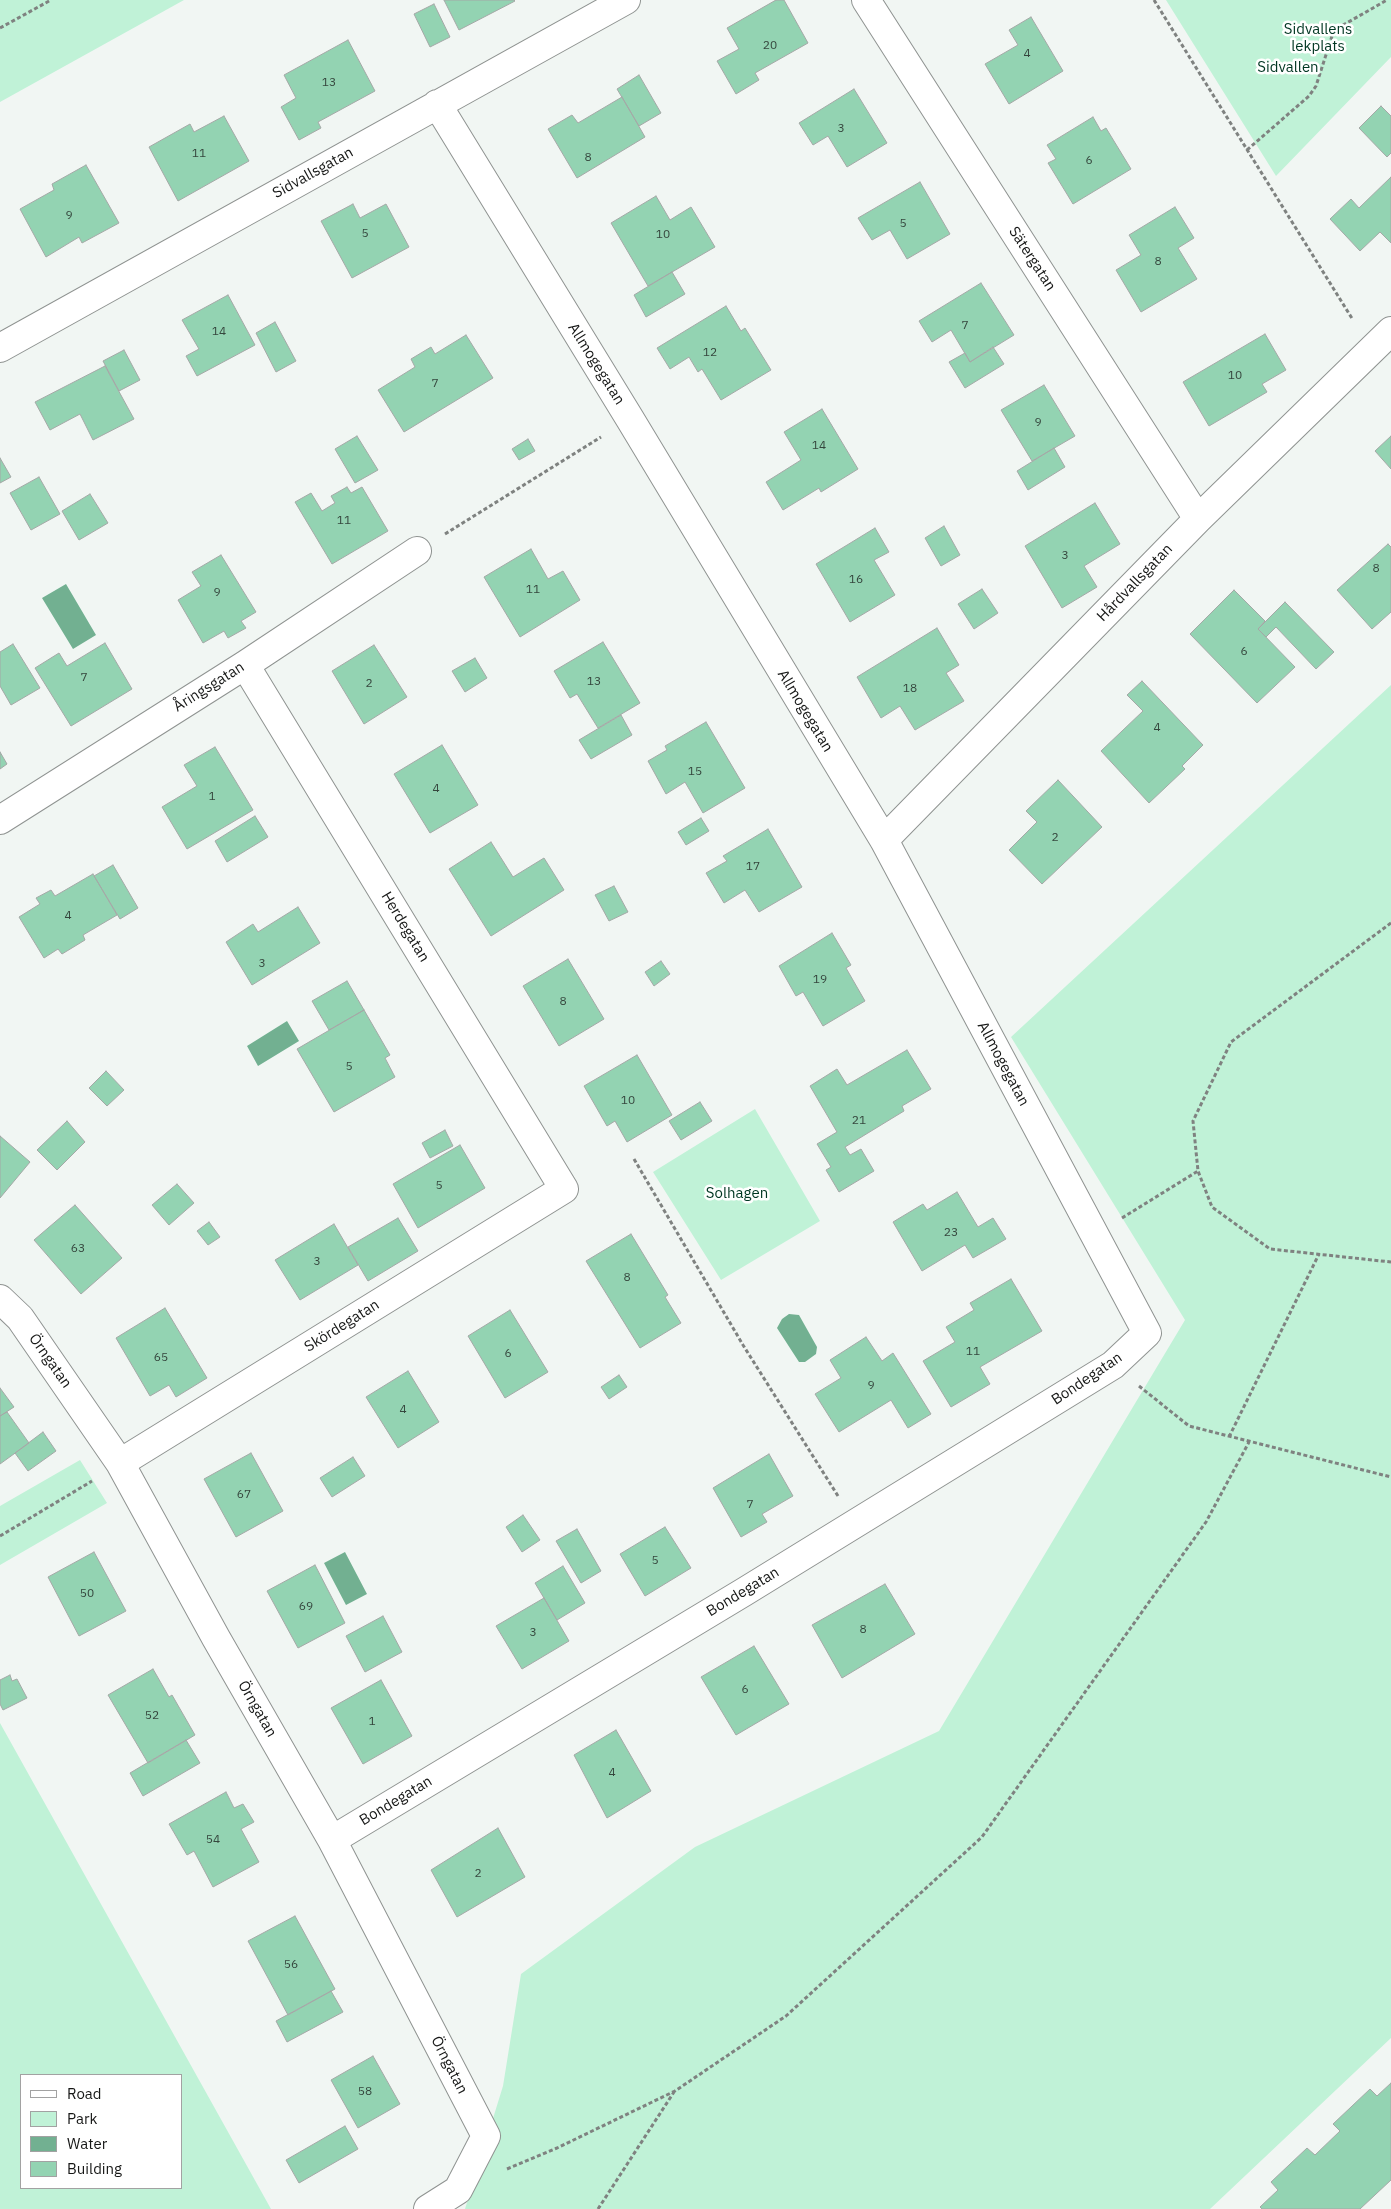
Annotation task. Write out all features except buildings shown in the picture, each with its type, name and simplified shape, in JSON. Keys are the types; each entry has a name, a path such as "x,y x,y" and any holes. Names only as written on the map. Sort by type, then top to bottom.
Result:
{"street":[{"name":"Sidvallsgatan","path":"0,348 626,0"},
{"name":"Sätergatan","path":"866,0 1198,518"},
{"name":"Allmogegatan","path":"437,104 884,840 1147,1333"},
{"name":"Hårdvallsgatan","path":"884,840 1198,518 1391,331"},
{"name":"Åringsgatan","path":"0,820 245,665 417,551"},
{"name":"Herdegatan","path":"245,665 564,1189"},
{"name":"Skördegatan","path":"120,1464 564,1189"},
{"name":"Örngatan","path":"0,1299 20,1318 120,1464 216,1638 332,1840 486,2136 458,2190"},
{"name":"Bondegatan","path":"332,1840 855,1524 1113,1365 1147,1333"},
{"path":"428,2209 458,2190"}],"path":[{"path":"0,28 51,0"},
{"path":"1154,0 1371,350"},
{"path":"1247,150 1309,96 1316,86 1333,33 1338,28 1387,0"},
{"path":"417,551 630,419"},
{"path":"1391,923 1231,1042 1193,1121 1198,1171 1212,1207 1270,1249 1391,1262"},
{"path":"634,1159 743,1345 855,1524"},
{"path":"1094,1235 1198,1171"},
{"path":"1229,1436 1319,1254"},
{"path":"1113,1365 1189,1426 1391,1477"},
{"path":"458,2190 557,2148 675,2091 786,2016 982,1837 1206,1522 1249,1442"},
{"path":"0,1536 120,1464"},
{"path":"598,2209 675,2091"}],"green space":[{"path":"0,0 184,0 0,102"},
{"name":"Sidvallen","path":"1166,0 1391,0 1391,57 1276,176"},
{"path":"1391,685 1391,2038 1210,2209 465,2209 503,2086 521,1974 695,1847 939,1731 1185,1320 1011,1037"},
{"name":"Solhagen","path":"755,1109 820,1221 721,1280 653,1172"},
{"path":"80,1460 107,1503 0,1565 0,1506"},
{"path":"0,1723 271,2209 0,2209"}],"water":[{"path":"66,584 96,635 73,649 42,598"},
{"path":"287,1021 299,1041 258,1066 247,1046"},
{"path":"789,1314 799,1315 817,1347 816,1354 805,1362 799,1362 777,1328 782,1319"},
{"path":"345,1552 367,1594 346,1605 324,1563"}],"park label":[{"name":"Sidvallens lekplats","path":"1318,38"}]}
